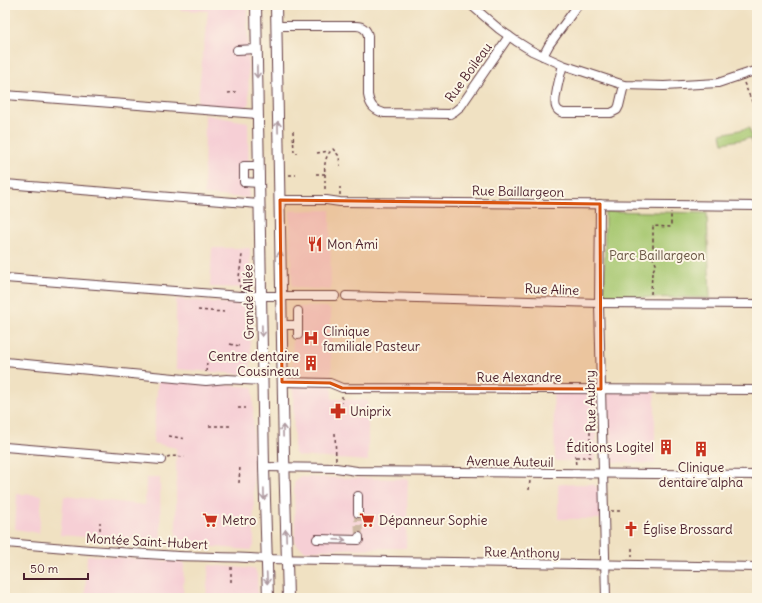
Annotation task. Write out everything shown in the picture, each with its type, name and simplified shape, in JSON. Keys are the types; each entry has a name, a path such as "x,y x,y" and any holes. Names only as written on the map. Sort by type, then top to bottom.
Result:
{"main road":[{"name":"Grande Allée","path":"256,5 262,381 268,598"},
{"path":"276,5 282,382 288,598"}],"street":[{"path":"470,5 496,27 523,46 563,65 624,85 664,86 718,83 757,70"},
{"path":"543,56 549,45 578,5"},
{"name":"Rue Boileau","path":"276,26 363,27 368,36 368,95 374,108 384,113 450,114 455,111 509,36"},
{"path":"237,50 256,49"},
{"path":"563,65 555,106 556,110 559,112 611,113 617,110 619,106 624,85"},
{"path":"5,95 258,114"},
{"path":"258,166 244,166 244,182 259,183"},
{"path":"5,184 259,204"},
{"name":"Rue Baillargeon","path":"280,200 326,200 340,202 757,206"},
{"name":"Rue Aubry","path":"600,204 599,303 606,598"},
{"path":"5,278 240,296 335,296"},
{"name":"Rue Aline","path":"346,296 599,303 757,304"},
{"path":"298,311 298,335"},
{"path":"281,325 298,325"},
{"path":"5,362 206,381 227,379 262,381"},
{"name":"Rue Alexandre","path":"282,382 330,383 342,388 757,390"},
{"path":"5,447 161,460"},
{"name":"Avenue Auteuil","path":"264,467 336,468 357,471 757,475"},
{"path":"358,496 358,513"},
{"path":"317,539 359,540 359,537"},
{"name":"Montée Saint-Hubert","path":"5,543 164,555 287,559"},
{"name":"Rue Anthony","path":"287,559 757,567"}],"path":[{"path":"740,75 757,113"},
{"path":"228,93 236,92"},
{"path":"293,131 294,153 297,153"},
{"path":"317,153 329,152 333,149 340,156 340,166"},
{"path":"326,200 324,164 329,152"},
{"path":"316,174 325,174"},
{"path":"287,175 296,175"},
{"path":"650,303 652,273 656,264 653,258 653,226 671,227 671,204"},
{"path":"240,296 239,277 242,255"},
{"path":"198,310 224,312"},
{"path":"230,344 239,346"},
{"path":"290,359 300,359"},
{"path":"206,381 207,362"},
{"path":"576,457 590,457 590,407"},
{"path":"238,408 245,408"},
{"path":"209,426 230,426"},
{"path":"335,433 336,468"},
{"path":"169,436 186,439"},
{"path":"161,460 171,456 185,457"},
{"path":"239,483 240,466"},
{"path":"100,522 100,530"},
{"path":"231,557 231,582"}],"highlighted area":[{"path":"280,200 600,204 601,389 342,388 330,383 282,382"}],"shaded area":[{"path":"180,5 247,5 249,105 242,108 197,105 208,11 180,10"},
{"path":"205,115 248,122 249,198 204,195"},
{"path":"330,210 331,290 292,286 290,211"},
{"path":"212,248 250,248 251,288 210,287"},
{"path":"176,299 250,305 251,375 176,369"},
{"path":"292,307 326,307 331,310 332,399 368,400 368,461 298,456 294,452"},
{"path":"158,379 253,387 254,546 251,550 176,544 176,448 153,443"},
{"path":"553,390 598,392 595,461 555,461"},
{"path":"655,391 655,464 613,462 607,396 612,392"},
{"path":"300,477 408,479 406,548 305,551 295,543 294,483"},
{"path":"146,478 160,478 161,543 60,535 64,496 145,505"},
{"path":"558,484 593,484 597,487 599,491 601,519 558,519"},
{"path":"17,494 42,495 39,533 15,529"},
{"path":"87,555 184,562 183,598 85,598"},
{"path":"209,565 255,569 257,575 258,598 206,598"}],"green space":[{"path":"749,128 752,137 757,137 757,144 753,144 751,138 723,143 721,134"},
{"name":"Parc Baillargeon","path":"605,211 707,213 710,298 604,297"}],"tunnel":[{"path":"358,513 359,537"}],"place":[{"name":"Mon Ami","path":"315,244"},
{"name":"Clinique familiale Pasteur","path":"311,338"},
{"name":"Centre dentaire Cousineau","path":"311,363"},
{"name":"Uniprix","path":"338,411"},
{"name":"Éditions Logitel","path":"666,447"},
{"name":"Clinique dentaire alpha","path":"701,449"},
{"name":"Metro","path":"210,520"},
{"name":"Dépanneur Sophie","path":"367,520"},
{"name":"Église Brossard","path":"631,529"}]}
